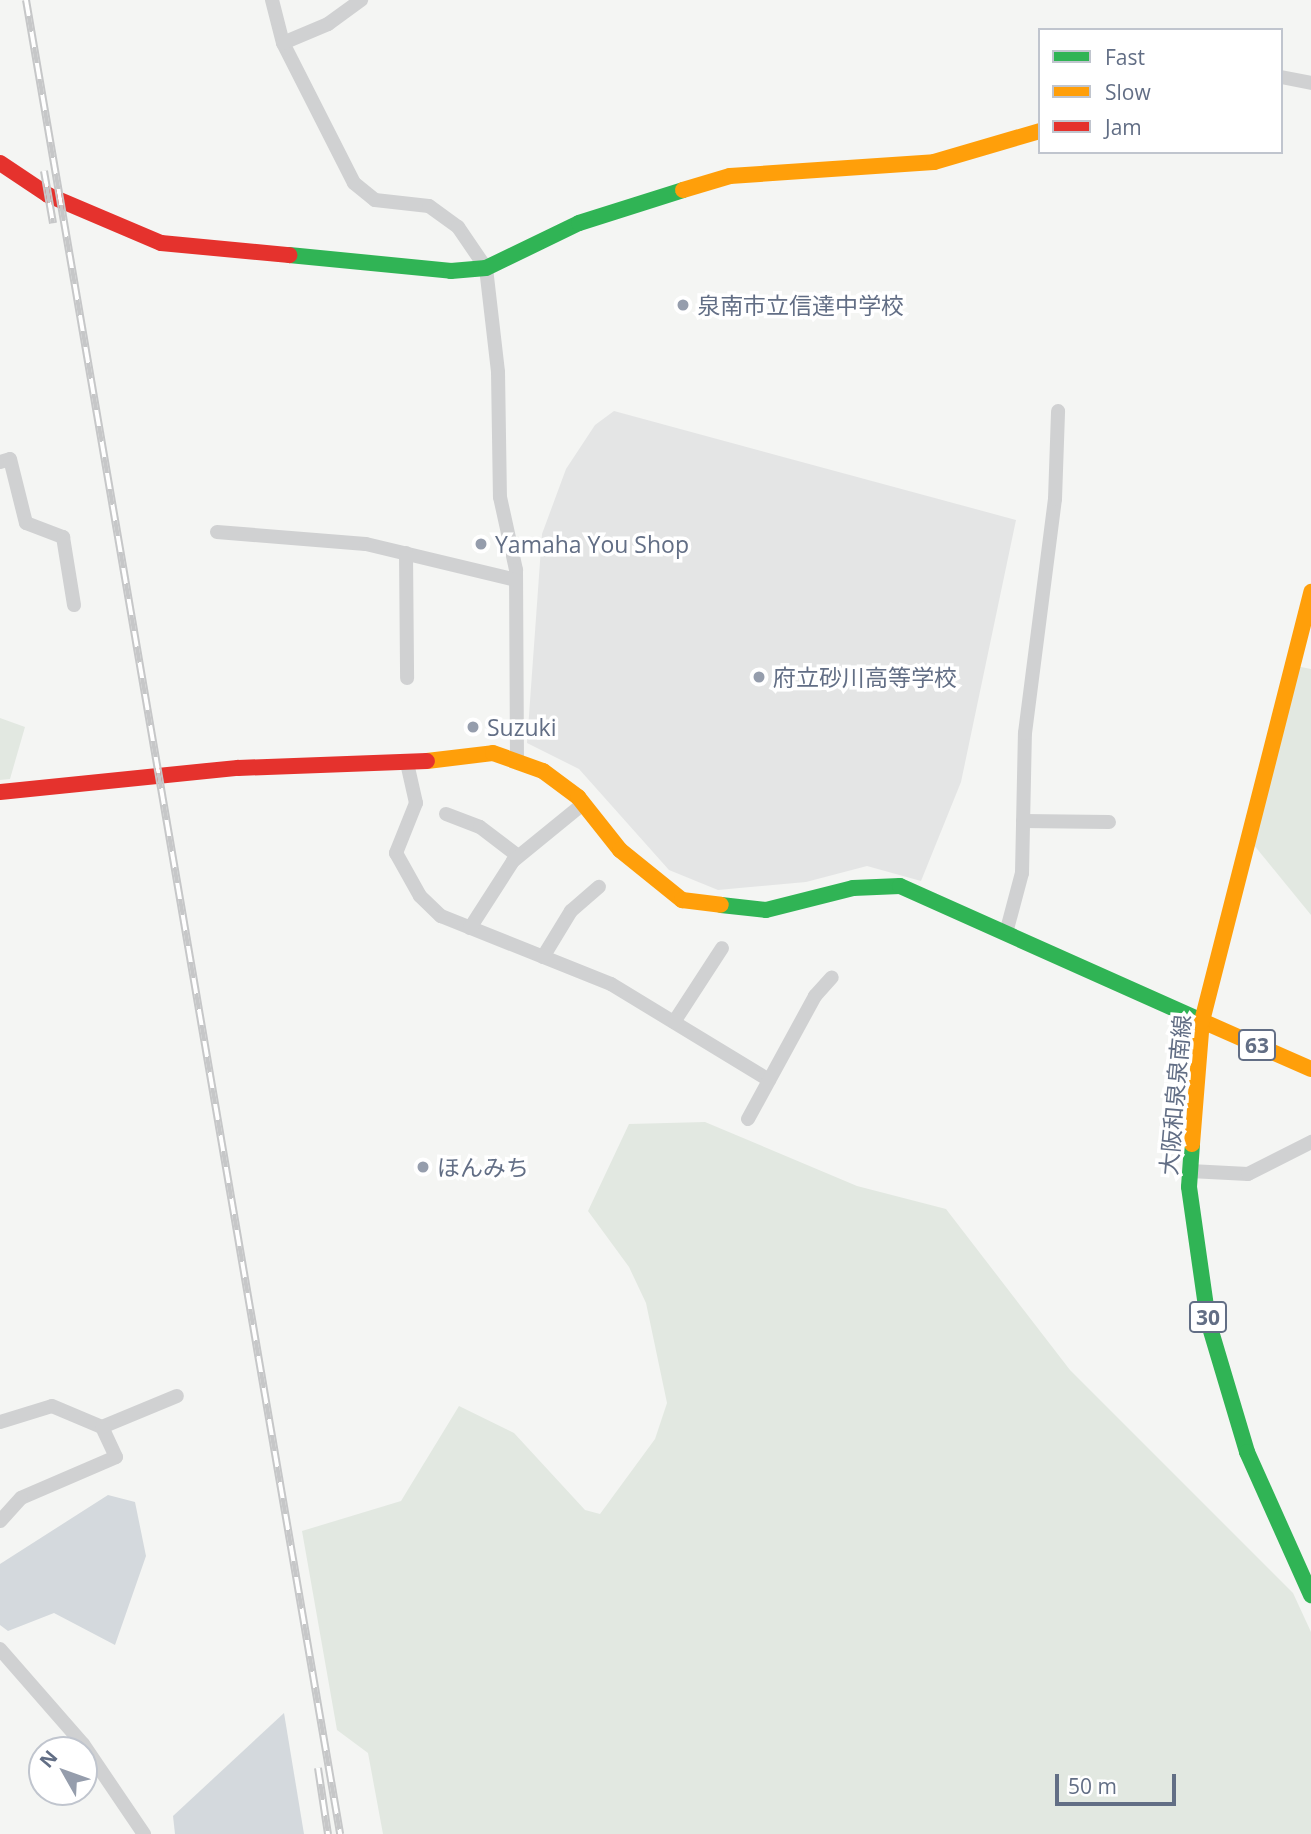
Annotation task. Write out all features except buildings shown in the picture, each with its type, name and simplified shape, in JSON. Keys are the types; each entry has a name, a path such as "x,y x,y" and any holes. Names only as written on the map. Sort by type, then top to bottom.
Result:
{"street":[{"path":"272,0 283,43 354,183 375,200 429,206 458,227 486,268 498,372 500,498 516,580 517,760"},
{"path":"283,43 328,24 361,0"},
{"path":"1283,77 1311,83"},
{"path":"0,163 48,195 161,243 360,266 486,268 579,223 730,176 934,162 1038,132"},
{"path":"1006,933 1022,873 1026,733 1055,499 1058,411"},
{"path":"0,462 10,459 26,523 63,537 74,605"},
{"path":"217,532 407,553 516,580"},
{"path":"407,553 407,678"},
{"name":"大阪和泉泉南線","path":"1311,592 1202,1021 1190,1171 1208,1321 1247,1452 1311,1595"},
{"path":"0,792 238,768 407,763 462,753 517,760 544,771 583,804 620,850 682,900 766,910 853,888 900,886 1202,1021"},
{"path":"407,763 416,803 396,853 420,897 441,916 611,984 769,1080"},
{"path":"470,928 518,856 583,804"},
{"path":"446,814 480,827 518,856"},
{"path":"1023,821 1109,822"},
{"path":"543,957 571,911 598,887"},
{"path":"674,1022 722,948"},
{"path":"748,1119 832,977"},
{"name":"63","path":"1202,1021 1311,1069"},
{"path":"1190,1171 1248,1174 1311,1142"},
{"path":"102,1427 177,1396"},
{"path":"0,1422 52,1406 102,1427 116,1457 21,1498 0,1521"},
{"path":"0,1649 83,1744 144,1834"}],"shaded area":[{"name":"府立砂川高等学校","path":"614,411 1016,520 961,782 921,881 867,866 806,882 718,890 669,870 579,769 527,743 542,534 566,469 595,425"},
{"path":"1291,665 1311,669 1311,915 1249,839"},
{"path":"0,718 25,727 10,779 0,780"},
{"path":"705,1122 857,1186 946,1209 1070,1370 1293,1593 1311,1632 1311,1834 383,1834 368,1753 337,1730 302,1531 401,1501 459,1406 514,1433 585,1510 600,1514 655,1439 667,1403 646,1303 629,1267 588,1211 629,1124"},
{"path":"108,1495 135,1502 146,1556 115,1645 54,1613 8,1631 0,1625 0,1564"},
{"path":"284,1713 304,1834 175,1834 173,1816"}],"railway":[{"path":"26,0 340,1834"},
{"path":"44,171 53,223"},
{"path":"318,1768 328,1834"}],"traffic: fast":[{"path":"289,255 451,271 486,268 579,223 683,190"},
{"path":"721,905 766,910 853,888 900,886 1202,1021"},
{"path":"1192,1144 1189,1187 1208,1321 1247,1452 1311,1595"}],"traffic: slow":[{"path":"683,190 730,176 934,162 1038,132"},
{"path":"1192,1144 1202,1021 1311,592"},
{"path":"427,761 493,753 543,771 578,797 620,850 682,900 721,905"},
{"path":"1202,1021 1311,1069"}],"traffic: jam":[{"path":"0,163 48,195 161,243 289,255"},
{"path":"0,792 238,768 427,761"}],"place":[{"name":"泉南市立信達中学校","path":"683,305"},
{"name":"Yamaha You Shop","path":"481,544"},
{"name":"府立砂川高等学校","path":"759,677"},
{"name":"Suzuki","path":"473,727"},
{"name":"ほんみち","path":"423,1167"}]}
